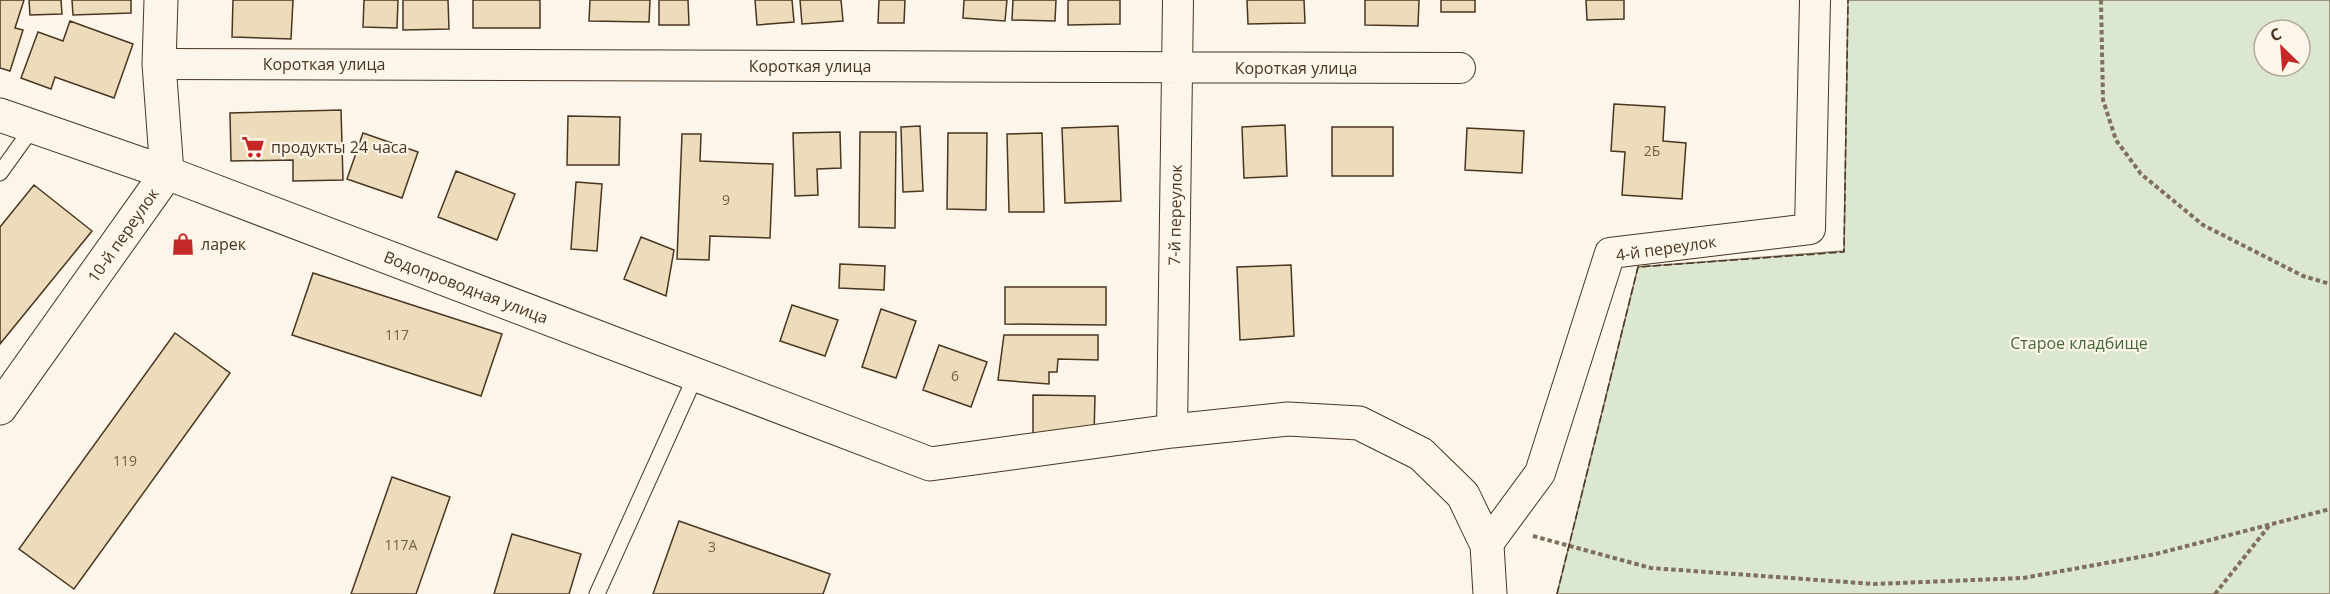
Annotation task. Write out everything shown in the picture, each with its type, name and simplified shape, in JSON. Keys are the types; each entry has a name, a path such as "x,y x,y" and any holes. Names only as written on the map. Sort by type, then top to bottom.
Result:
{"street":[{"name":"10-й переулок","path":"0,408 166,173 159,64 160,0"},
{"name":"7-й переулок","path":"1172,431 1178,0"},
{"name":"4-й переулок","path":"1494,536 1540,473 1610,253 1810,229 1815,0"},
{"name":"Короткая улица","path":"159,64 1460,68"},
{"name":"Водопроводная улица","path":"0,115 166,173 930,464 1172,431"},
{"path":"1172,431 1288,419 1359,423 1421,454 1463,495 1494,536 1490,594"}],"lane":[{"path":"0,173 33,127"},
{"path":"597,594 696,375"}],"path":[{"path":"2101,0 2103,100 2116,140 2141,174 2203,225 2303,276 2330,284"},
{"path":"1494,536 1651,568 1874,584 2023,578 2156,554 2330,509"},
{"path":"2215,594 2270,525"}],"green space":[{"name":"Старое кладбище","path":"1848,0 2330,0 2330,594 1557,594 1638,267 1844,251"}],"building":[{"path":"0,0 24,0 15,28 23,30 10,71 0,68"},
{"path":"29,0 61,0 62,14 30,15"},
{"path":"72,0 131,0 131,13 73,15"},
{"path":"233,0 293,0 291,39 232,37"},
{"path":"364,0 398,0 397,28 363,27"},
{"path":"403,0 448,0 449,29 403,30"},
{"path":"473,0 540,0 540,28 473,28"},
{"path":"590,0 650,0 649,22 589,21"},
{"path":"659,0 688,0 689,25 659,25"},
{"path":"755,0 792,0 794,22 757,25"},
{"path":"800,0 841,0 843,21 802,24"},
{"path":"879,0 905,0 904,23 878,23"},
{"path":"964,0 1007,0 1005,21 963,18"},
{"path":"1013,0 1056,0 1055,21 1012,20"},
{"path":"1068,0 1120,0 1120,24 1068,25"},
{"path":"1247,0 1304,0 1305,23 1248,24"},
{"path":"1365,0 1419,0 1418,26 1365,25"},
{"path":"1441,0 1475,0 1475,12 1441,12"},
{"path":"1586,0 1624,0 1624,19 1587,20"},
{"path":"70,21 133,44 114,98 55,77 51,89 21,78 38,32 63,41"},
{"path":"1614,104 1665,107 1663,141 1686,143 1682,199 1622,195 1625,152 1611,151"},
{"path":"341,110 343,180 293,181 293,160 231,161 230,113"},
{"path":"568,116 620,117 619,165 567,165"},
{"path":"1285,125 1287,176 1244,178 1242,127"},
{"path":"920,126 923,191 903,192 901,127"},
{"path":"1118,126 1121,201 1065,203 1062,128"},
{"path":"1332,127 1393,127 1393,176 1332,176"},
{"path":"1467,128 1524,131 1522,173 1465,170"},
{"path":"840,132 841,168 817,169 818,195 795,196 793,133"},
{"path":"860,132 896,132 895,228 859,227"},
{"path":"363,133 418,152 402,198 347,179"},
{"path":"948,133 987,133 986,210 947,209"},
{"path":"1042,133 1044,212 1009,212 1007,134"},
{"path":"682,134 701,134 700,161 773,164 770,238 710,236 709,260 677,259"},
{"path":"456,171 515,194 497,240 438,217"},
{"path":"576,182 602,184 597,251 571,249"},
{"path":"34,185 92,231 0,344 0,227"},
{"path":"641,237 674,250 666,296 624,279"},
{"path":"840,264 885,266 884,290 839,288"},
{"path":"1291,265 1294,336 1240,340 1237,267"},
{"path":"313,273 502,334 481,396 292,335"},
{"path":"1005,287 1106,287 1106,325 1005,324"},
{"path":"792,305 838,320 825,356 780,341"},
{"path":"881,309 916,321 896,378 862,367"},
{"path":"175,333 230,373 74,589 19,549"},
{"path":"1004,335 1098,335 1098,360 1058,359 1057,372 1049,372 1049,384 998,380"},
{"path":"939,345 987,362 971,407 923,390"},
{"path":"1033,395 1095,396 1094,435 1033,434"},
{"path":"392,477 450,497 416,594 351,594"},
{"path":"679,521 830,574 823,594 653,594"},
{"path":"512,534 581,554 569,594 494,594"}],"fence":[{"path":"1557,594 1638,267 1844,252 1848,0"}],"place":[{"name":"продукты 24 часа","path":"253,147"},
{"name":"ларек","path":"183,244"}]}
